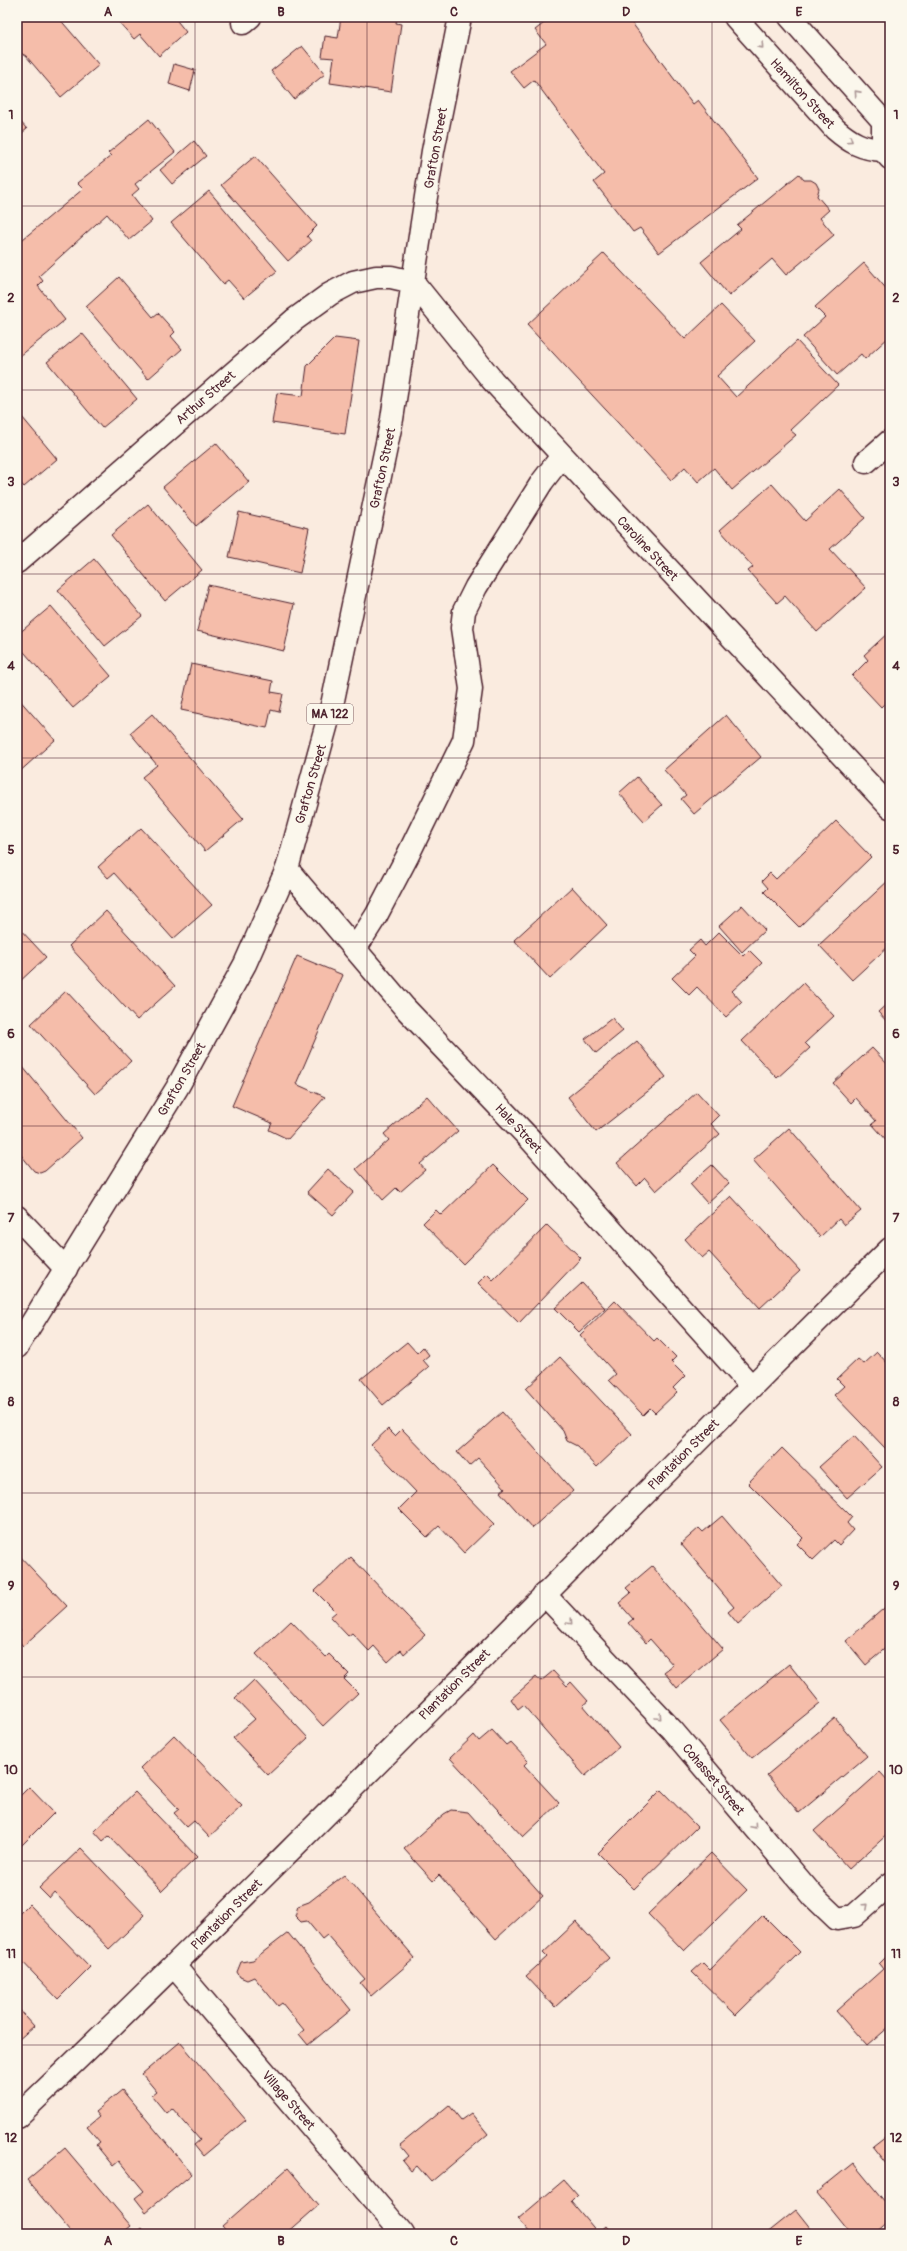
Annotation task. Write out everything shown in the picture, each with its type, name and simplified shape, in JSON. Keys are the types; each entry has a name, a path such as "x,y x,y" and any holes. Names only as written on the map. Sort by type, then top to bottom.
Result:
{"main road":[{"name":"Grafton Street","path":"17,1347 177,1088 245,964 287,869 332,705 392,419 433,151 460,17"},
{"name":"Hamilton Street","path":"735,17 835,129 851,143 886,154 883,121 790,17"},
{"name":"Arthur Street","path":"17,562 294,320 318,302 349,284 376,277 391,277 413,282"},
{"name":"Caroline Street","path":"413,282 493,381 890,807"},
{"path":"866,462 890,441"},
{"path":"355,949 376,916 407,857 464,740 471,689 462,628 464,610 476,587 542,482 562,456"},
{"name":"Hale Street","path":"287,869 405,1008 530,1139 751,1386"},
{"path":"17,1218 66,1269"},
{"name":"Plantation Street","path":"17,2117 174,1966 890,1248"},
{"name":"Cohasset Street","path":"544,1594 672,1730 814,1896 837,1918 854,1916 890,1884"},
{"name":"Village Street","path":"174,1966 403,2234"}],"building":[{"path":"17,17 58,17 99,65 61,97 26,56 17,51"},
{"path":"120,17 174,17 186,32 159,56 140,34 134,39 117,20"},
{"path":"341,17 397,17 396,23 401,24 391,92 330,83 334,58 322,57 325,36 338,38"},
{"path":"552,17 640,17 632,23 693,104 698,100 758,178 659,253 640,228 633,232 594,182 604,174 534,80 524,88 510,71 546,44 535,30"},
{"path":"302,46 325,74 294,99 271,71"},
{"path":"174,64 195,70 190,91 169,84"},
{"path":"17,118 27,129 17,137"},
{"path":"149,119 175,152 135,184 139,189 132,195 152,221 129,240 107,214 39,276 43,281 38,286 65,320 20,356 17,353 17,244 83,189 77,183 111,156 108,153"},
{"path":"194,141 206,156 172,184 160,170"},
{"path":"255,156 317,226 307,236 311,241 288,261 221,185"},
{"path":"799,174 804,180 811,180 816,183 819,189 817,196 829,210 820,218 834,235 786,275 772,259 729,296 701,262 741,229 737,225"},
{"path":"209,191 277,271 244,298 228,280 223,284 171,223"},
{"path":"604,253 685,339 721,305 755,341 717,376 736,397 797,341 838,385 790,430 796,435 732,490 714,468 698,482 685,467 671,480 527,325"},
{"path":"864,263 890,293 890,336 865,359 861,354 837,375 803,337 825,317 815,307"},
{"path":"119,277 153,317 158,313 175,332 171,336 182,349 148,379 86,307"},
{"path":"82,333 137,399 102,428 47,362"},
{"path":"335,338 359,341 345,434 272,423 277,393 303,396 307,366"},
{"path":"17,411 57,459 24,487 17,479"},
{"path":"216,443 249,482 196,526 163,487"},
{"path":"772,484 805,521 840,489 865,518 830,549 866,588 817,632 785,596 777,603 748,571 753,567 720,530"},
{"path":"148,504 202,570 165,601 111,535"},
{"path":"239,512 309,528 300,573 229,557"},
{"path":"94,559 142,616 105,646 58,590"},
{"path":"208,585 294,604 284,651 197,631"},
{"path":"51,606 111,676 73,708 17,644 17,635"},
{"path":"890,631 890,698 881,707 852,676 868,660 864,655"},
{"path":"191,664 273,681 271,692 283,694 279,712 271,710 267,728 181,710"},
{"path":"17,697 55,740 17,774"},
{"path":"152,714 243,819 205,851 142,777 157,765 130,733"},
{"path":"726,715 761,757 694,814 681,799 686,795 664,770"},
{"path":"637,777 662,805 644,821 619,793"},
{"path":"836,821 871,857 799,927 764,892 768,888 762,881 770,873 776,879"},
{"path":"141,828 212,905 173,939 114,873 108,878 98,867"},
{"path":"890,879 890,945 852,980 819,945"},
{"path":"572,887 607,925 550,979 514,940"},
{"path":"742,905 765,930 742,952 719,926"},
{"path":"106,911 175,986 137,1020 69,946"},
{"path":"17,926 46,957 17,984"},
{"path":"719,932 743,956 749,950 762,963 732,991 742,1002 726,1017 697,987 689,995 672,978 695,956 689,950 700,940 705,946"},
{"path":"297,956 343,975 296,1084 325,1097 288,1139 269,1130 272,1123 232,1106"},
{"path":"803,983 834,1016 805,1043 810,1048 777,1078 742,1041"},
{"path":"66,991 131,1061 95,1094 31,1024"},
{"path":"890,1001 890,1025 878,1012"},
{"path":"612,1018 623,1031 596,1053 585,1039"},
{"path":"637,1041 666,1077 596,1132 568,1097"},
{"path":"872,1048 890,1067 890,1144 872,1124 876,1121 856,1098 851,1103 833,1083"},
{"path":"17,1060 82,1138 45,1171 40,1173 34,1171 17,1150"},
{"path":"697,1092 719,1116 711,1124 720,1134 656,1191 645,1178 637,1186 617,1163"},
{"path":"427,1096 458,1131 420,1164 425,1170 400,1192 396,1188 383,1200 356,1169 389,1140 384,1134"},
{"path":"789,1128 861,1211 844,1225 839,1219 820,1237 753,1160"},
{"path":"493,1165 528,1200 463,1264 423,1223 436,1210 441,1215"},
{"path":"712,1165 729,1183 707,1203 690,1184"},
{"path":"328,1169 354,1192 333,1215 307,1192"},
{"path":"731,1196 800,1271 760,1308 709,1252 702,1258 685,1239"},
{"path":"547,1225 581,1258 519,1323 478,1283 487,1274 493,1280"},
{"path":"582,1283 605,1308 579,1332 555,1308"},
{"path":"615,1301 654,1341 657,1338 676,1357 671,1362 685,1376 673,1388 677,1392 655,1413 650,1408 643,1415 609,1380 616,1374 580,1335"},
{"path":"407,1342 417,1353 423,1347 429,1355 423,1360 429,1367 383,1405 361,1379"},
{"path":"877,1352 890,1366 890,1446 886,1449 834,1395 844,1386 837,1379 858,1359 864,1364"},
{"path":"560,1357 632,1434 597,1467 577,1446 567,1441 563,1431 526,1389"},
{"path":"502,1412 573,1491 532,1528 500,1492 505,1488 478,1458 469,1466 457,1452"},
{"path":"388,1429 395,1436 402,1429 494,1524 464,1553 439,1526 427,1537 399,1509 416,1492 371,1445"},
{"path":"854,1436 882,1467 847,1498 819,1467"},
{"path":"782,1448 852,1517 847,1523 853,1530 839,1545 834,1540 813,1560 797,1544 803,1538 748,1483"},
{"path":"722,1516 782,1586 738,1624 728,1612 734,1607 681,1544 699,1528 703,1532"},
{"path":"17,1553 67,1606 23,1646 17,1639 17,1634 21,1631 17,1627"},
{"path":"351,1557 425,1635 404,1654 401,1650 388,1662 374,1646 369,1651 352,1633 348,1636 330,1617 336,1612 315,1591"},
{"path":"652,1566 723,1649 677,1688 664,1672 673,1665 650,1639 646,1643 628,1623 633,1619 619,1603 631,1593 626,1588"},
{"path":"890,1603 890,1644 866,1665 846,1641"},
{"path":"291,1621 326,1657 329,1654 349,1674 344,1679 358,1693 323,1726 256,1654"},
{"path":"789,1664 820,1703 752,1758 720,1720"},
{"path":"553,1671 567,1686 571,1682 588,1701 583,1705 619,1747 585,1776 523,1705 518,1709 511,1699 536,1677 541,1681"},
{"path":"254,1680 308,1738 268,1775 233,1738 255,1719 235,1698"},
{"path":"835,1718 867,1756 799,1813 767,1775"},
{"path":"492,1730 506,1745 510,1742 528,1761 524,1765 559,1803 523,1837 450,1758 474,1735 479,1741"},
{"path":"174,1735 242,1806 209,1837 194,1821 187,1827 174,1813 179,1809 140,1768"},
{"path":"880,1772 890,1783 890,1832 849,1869 814,1831"},
{"path":"29,1787 54,1813 21,1846 17,1842 17,1799"},
{"path":"661,1790 697,1827 634,1889 598,1853"},
{"path":"135,1792 197,1857 162,1891 109,1836 103,1841 94,1831"},
{"path":"451,1810 468,1812 543,1896 496,1939 439,1875 433,1881 404,1849 444,1814"},
{"path":"81,1848 145,1915 109,1949 54,1892 49,1898 39,1888"},
{"path":"711,1853 747,1890 684,1951 648,1914"},
{"path":"344,1875 415,1958 371,1996 360,1983 365,1979 327,1935 322,1939 307,1921 301,1922 295,1916 298,1906 309,1902"},
{"path":"29,1904 90,1967 58,1999 17,1956 17,1916"},
{"path":"763,1915 800,1952 736,2015 692,1972 702,1963 709,1970"},
{"path":"576,1922 609,1958 555,2007 526,1976 547,1957 543,1953"},
{"path":"288,1933 351,2010 308,2045 299,2034 304,2030 282,2003 278,2006 254,1977 247,1980 240,1977 237,1972 241,1962 253,1960"},
{"path":"889,1954 890,2026 867,2046 836,2011 883,1969 879,1964"},
{"path":"17,2007 34,2026 17,2041"},
{"path":"180,2042 246,2120 203,2156 194,2145 200,2140 172,2108 166,2113 152,2096 157,2092 142,2074"},
{"path":"122,2090 192,2174 146,2212 135,2198 144,2191 119,2161 113,2166 96,2145 100,2142 87,2127 99,2117 95,2112"},
{"path":"449,2105 461,2120 471,2113 488,2134 431,2182 417,2166 411,2171 403,2161 409,2156 400,2145"},
{"path":"890,2132 890,2169 872,2146"},
{"path":"65,2148 131,2226 121,2234 68,2234 71,2232 27,2180"},
{"path":"853,2163 890,2208 890,2222 876,2234 851,2234 817,2192"},
{"path":"288,2168 319,2205 286,2234 229,2234 222,2226"},
{"path":"564,2180 577,2195 571,2201 598,2233 606,2226 613,2234 531,2234 518,2219"},
{"path":"796,2210 815,2234 766,2234"},
{"path":"141,2228 146,2234 134,2234"}]}
